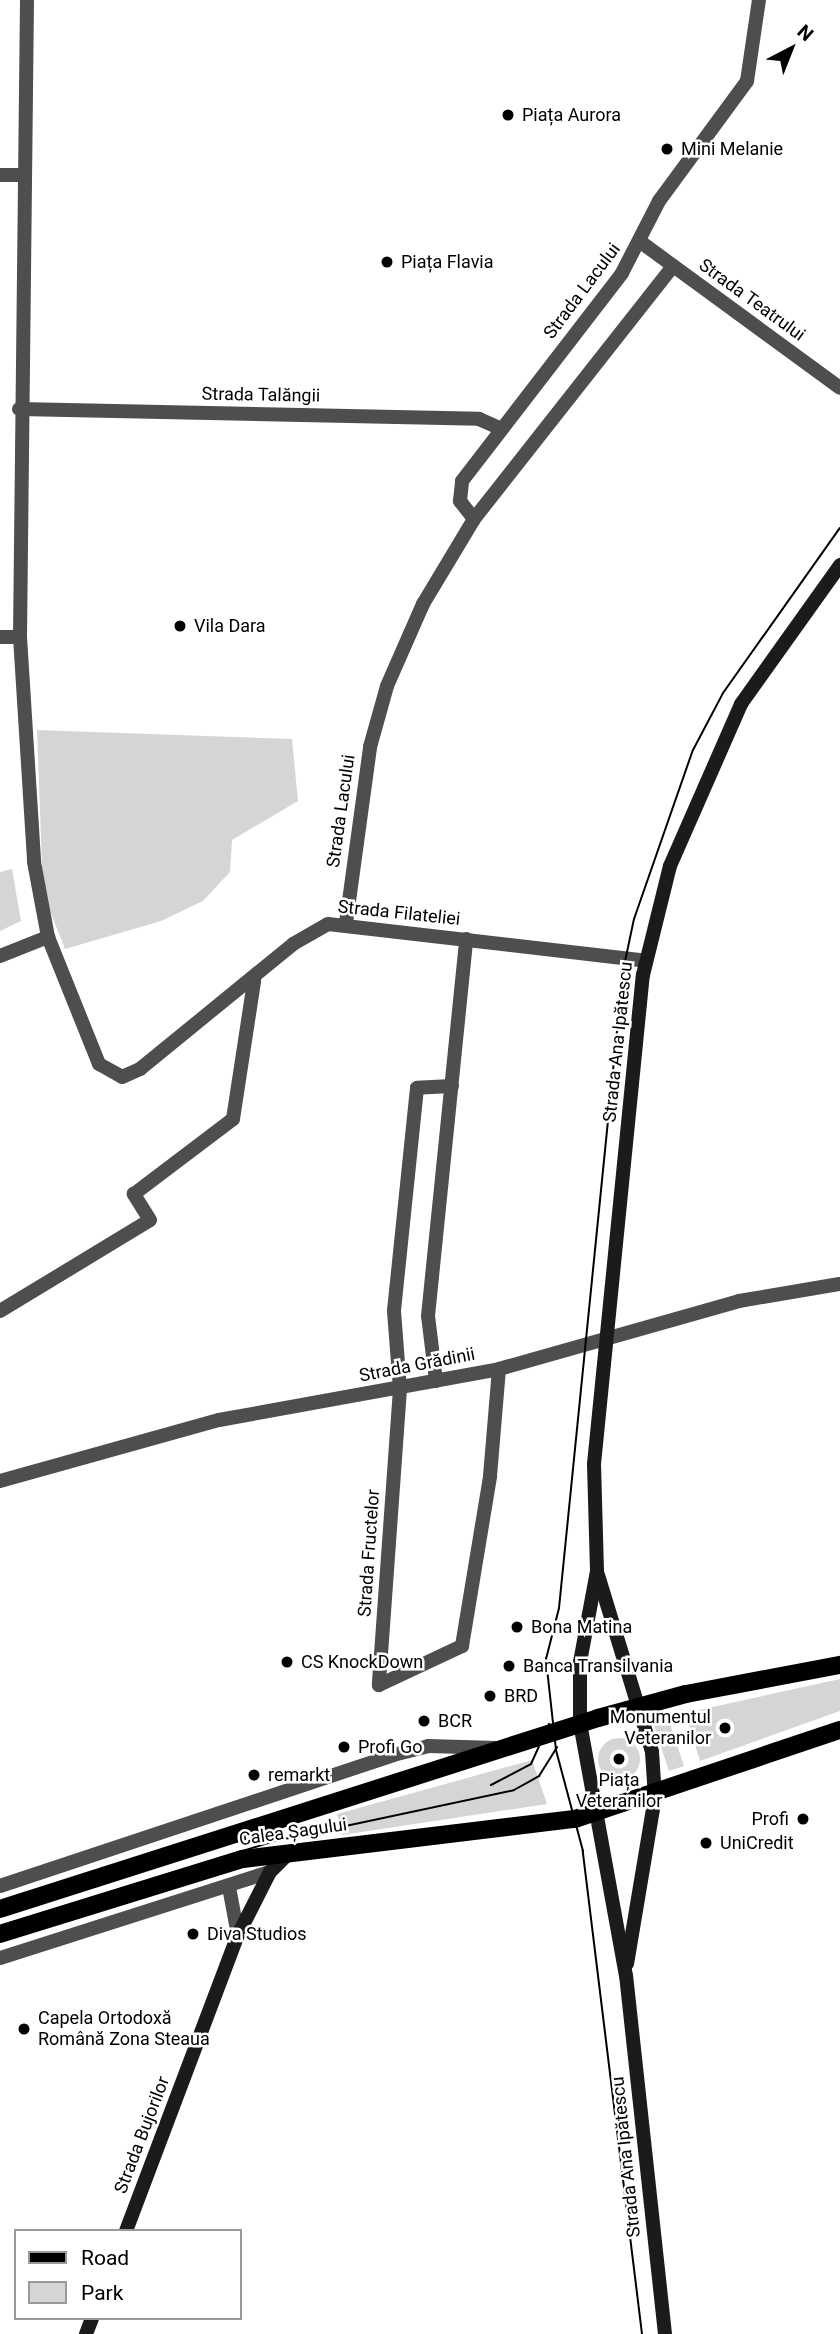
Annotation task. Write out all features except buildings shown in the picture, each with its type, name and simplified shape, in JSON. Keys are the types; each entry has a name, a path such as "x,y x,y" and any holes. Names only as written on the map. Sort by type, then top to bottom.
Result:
{"main road":[{"path":"580,1724 639,1706 840,1665"},
{"name":"Calea Șagului","path":"0,1909 580,1724"},
{"path":"601,1813 655,1797 840,1730"},
{"name":"Calea Șagului","path":"0,1934 243,1859 601,1813"}],"street":[{"path":"0,956 48,937 34,862 20,637 19,392 27,0"},
{"name":"Strada Lacului","path":"474,519 459,492 499,428 642,243 659,201 747,81 759,0"},
{"path":"0,175 24,175"},
{"name":"Strada Teatrului","path":"642,243 840,388"},
{"name":"Strada Lacului","path":"346,923 370,747 387,687 424,604 474,519 673,265"},
{"name":"Strada Talăngii","path":"19,409 479,419 499,428"},
{"name":"Strada Ana Ipătescu","path":"580,1724 580,1661 597,1571 594,1464 646,961 670,866 712,759 748,692 840,565"},
{"path":"0,637 20,637"},
{"name":"Strada Filateliei","path":"48,937 91,1051 114,1075 140,1069 254,981 314,929 346,923 646,961"},
{"path":"436,1381 428,1316 466,939"},
{"path":"0,1311 150,1220 134,1194 233,1119 254,981"},
{"name":"Strada Fructelor","path":"452,1086 417,1088 394,1311 400,1389 379,1685 462,1646 490,1476 499,1368"},
{"name":"Strada Grădinii","path":"0,1481 219,1420 400,1389 499,1368 739,1301 840,1284"},
{"name":"Strada Ana Ipătescu","path":"597,1571 639,1706"},
{"path":"639,1706 652,1752 655,1797"},
{"path":"580,1724 601,1813"},
{"name":"Calea Șagului","path":"0,1886 393,1755 428,1746 505,1749"},
{"name":"Strada Ana Ipătescu","path":"626,1976 655,1797"},
{"name":"Strada Ana Ipătescu","path":"601,1813 626,1976 666,2334"},
{"name":"Strada Bujorilor","path":"127,2229 238,1935 270,1872 290,1852"},
{"name":"Calea Șagului","path":"0,1958 270,1872"},
{"path":"229,1887 238,1935"}],"green space":[{"path":"37,730 292,739 298,801 232,840 230,872 203,901 161,921 65,949 43,893"},
{"path":"12,869 21,921 0,931 0,872"},
{"path":"840,1679 840,1711 700,1761 685,1713"},
{"path":"668,1718 684,1766 669,1771 653,1723"},
{"path":"619,1738 634,1744 640,1759 634,1774 619,1780 604,1774 598,1759 604,1744"},
{"path":"532,1760 547,1804 342,1835 337,1814"}],"tram line":[{"path":"642,2334 583,1851 556,1750 546,1659 559,1608 623,971 634,919 693,750 723,693 840,528"},
{"path":"491,1785 531,1764 549,1724"},
{"path":"0,1926 275,1841 514,1790 539,1776 557,1747"}],"place":[{"name":"Piața Aurora","path":"508,115"},
{"name":"Mini Melanie","path":"667,149"},
{"name":"Piața Flavia","path":"387,262"},
{"name":"Vila Dara","path":"180,626"},
{"name":"Bona Matina","path":"517,1627"},
{"name":"CS KnockDown","path":"287,1662"},
{"name":"Banca Transilvania","path":"509,1666"},
{"name":"BRD","path":"490,1696"},
{"name":"BCR","path":"424,1721"},
{"name":"Monumentul Veteranilor","path":"725,1728"},
{"name":"Profi Go","path":"344,1747"},
{"name":"Piața Veteranilor","path":"619,1759"},
{"name":"remarkt","path":"254,1775"},
{"name":"Profi","path":"803,1819"},
{"name":"UniCredit","path":"706,1843"},
{"name":"Diva Studios","path":"193,1934"},
{"name":"Capela Ortodoxă Română Zona Steaua","path":"24,2029"}]}
